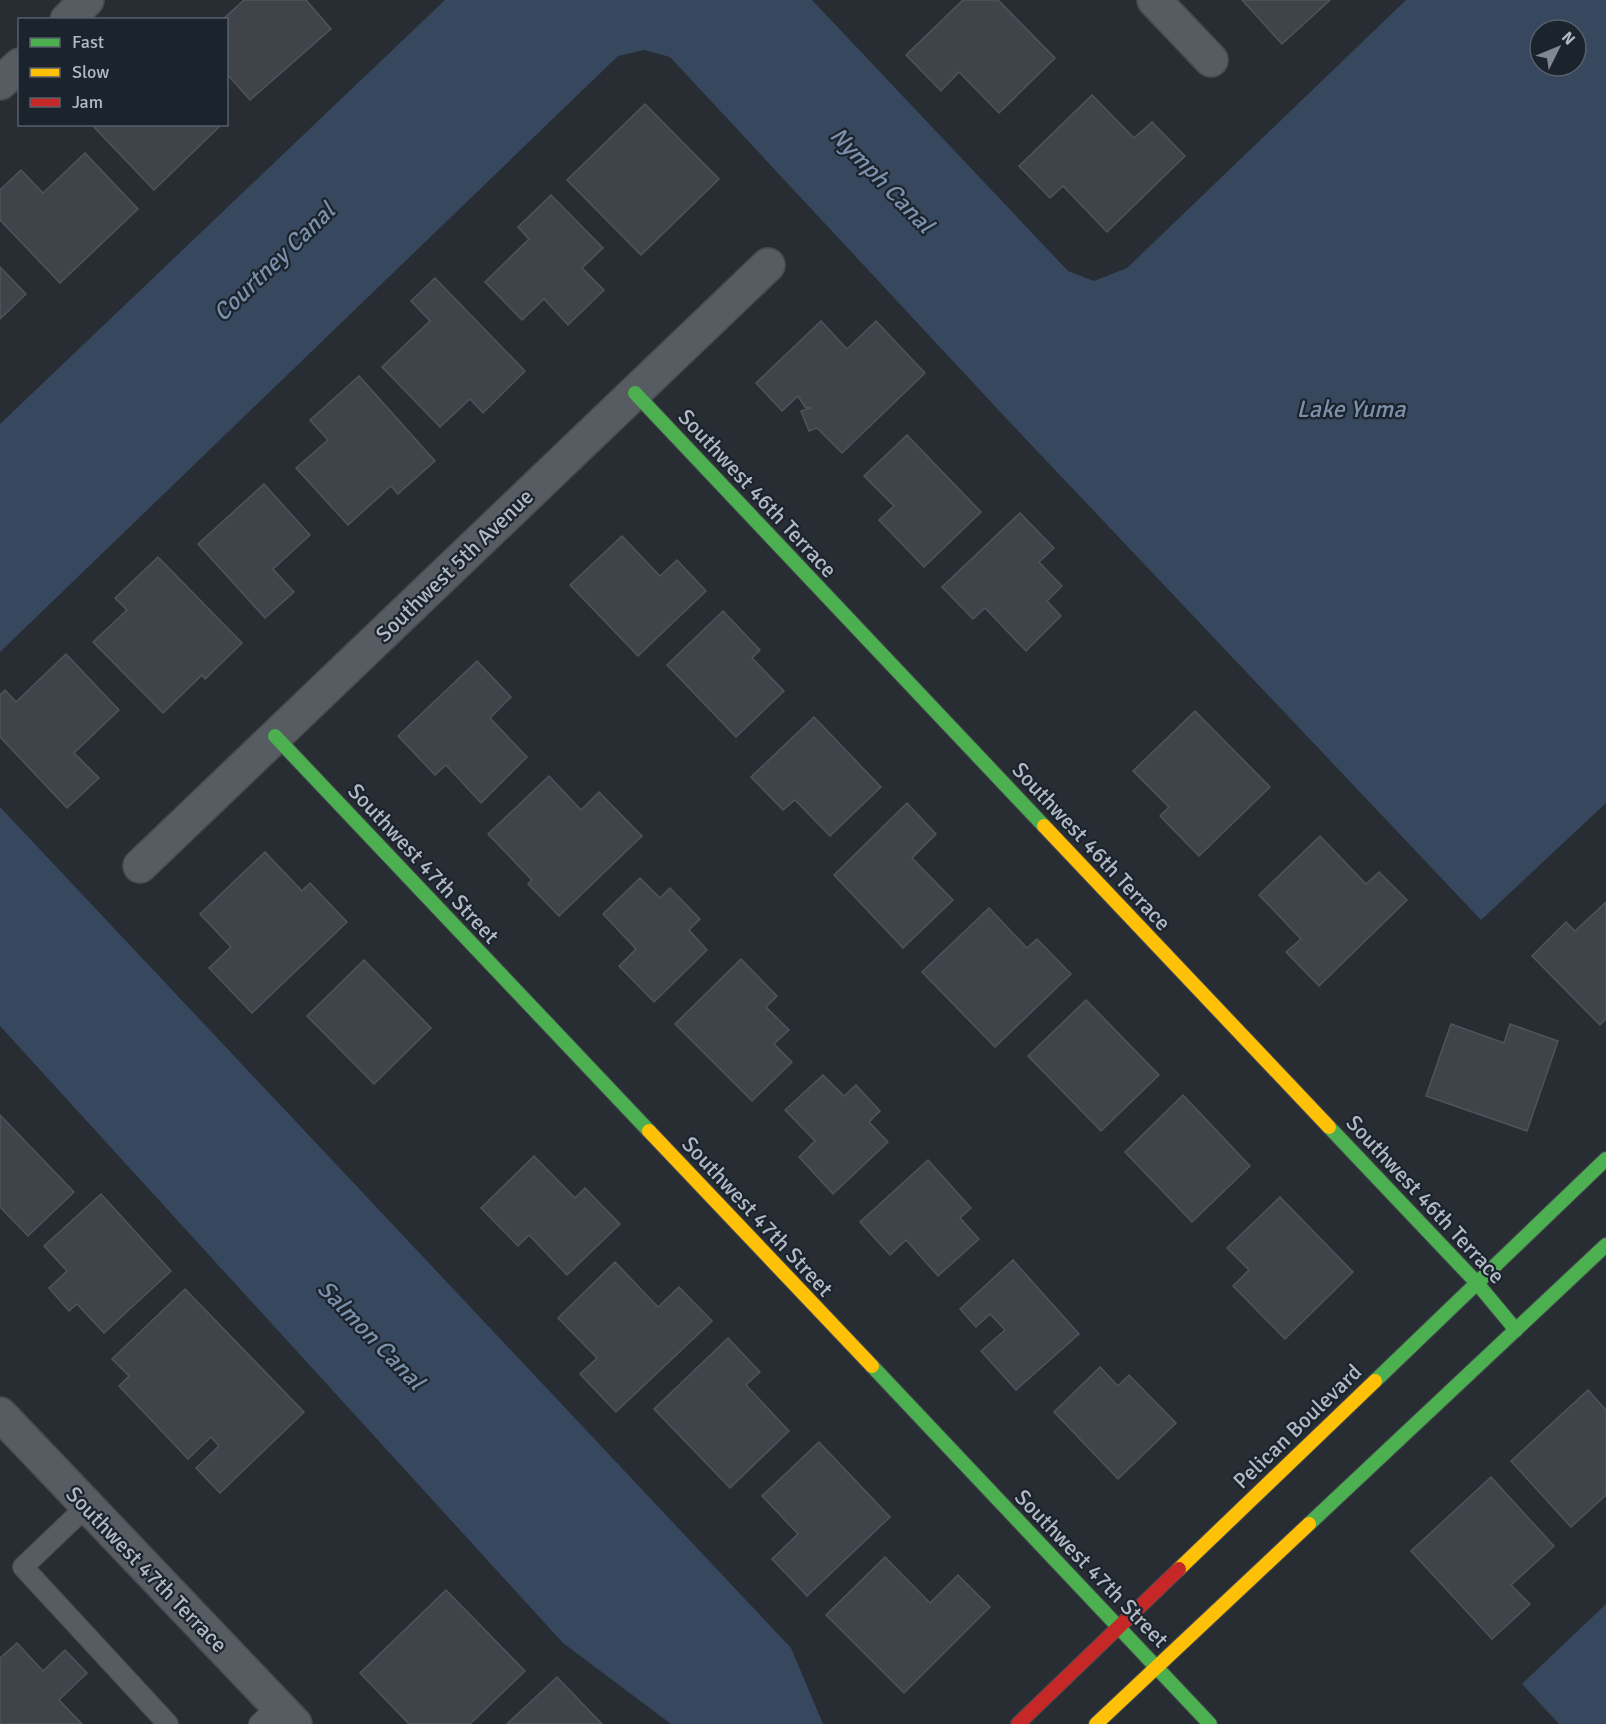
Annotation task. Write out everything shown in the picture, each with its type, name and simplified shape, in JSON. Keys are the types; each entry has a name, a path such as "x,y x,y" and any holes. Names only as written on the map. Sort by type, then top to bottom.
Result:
{"street":[{"path":"69,18 87,0"},
{"path":"1154,0 1210,60"},
{"path":"0,83 18,67"},
{"name":"Southwest 5th Avenue","path":"140,866 768,265"},
{"name":"Southwest 46th Terrace","path":"635,393 1476,1282 1516,1330"},
{"name":"Southwest 47th Street","path":"275,736 1119,1628 1158,1666 1210,1724"},
{"name":"Pelican Boulevard","path":"1018,1724 1606,1159"},
{"path":"1096,1724 1606,1245"},
{"name":"Southwest 47th Terrace","path":"0,1414 87,1506 278,1718"}],"lane":[{"path":"87,1506 23,1567 168,1724"}],"water":[{"name":"Lake Yuma","path":"445,0 812,0 1068,271 1094,281 1127,268 1406,0 1606,0 1606,803 1481,920 1004,416 670,57 644,50 618,56 0,652 0,424"},
{"name":"Salmon Canal","path":"0,807 791,1648 823,1724 671,1724 563,1643 0,1026"},
{"path":"1606,1604 1606,1724 1559,1724 1522,1684"}],"building":[{"path":"244,0 306,0 331,29 250,100 228,75 228,18 224,18"},
{"path":"963,0 998,0 1055,58 999,113 959,72 941,91 906,55"},
{"path":"1242,0 1330,0 1282,44"},
{"path":"1092,95 1134,138 1152,122 1185,156 1107,232 1063,186 1050,198 1019,166"},
{"path":"645,104 719,179 641,255 567,180"},
{"path":"93,126 220,126 154,190"},
{"path":"85,153 138,209 60,283 0,220 0,190 21,170 43,193"},
{"path":"551,195 603,248 582,268 604,290 568,325 544,299 522,320 485,282 529,239 518,227"},
{"path":"0,267 26,294 0,319"},
{"path":"435,278 525,371 483,413 470,399 440,427 382,367 430,321 411,301"},
{"path":"821,321 847,349 876,321 925,373 842,453 817,428 809,431 801,411 810,408 805,407 798,396 782,411 756,383"},
{"path":"359,376 435,461 398,494 391,486 348,525 296,468 328,440 310,420"},
{"path":"907,435 981,512 924,567 879,520 894,506 864,476"},
{"path":"264,484 310,535 273,569 294,592 265,618 198,544"},
{"path":"1020,513 1054,548 1039,562 1062,586 1047,601 1061,616 1026,651 985,608 973,619 942,587"},
{"path":"622,536 660,576 677,560 706,591 638,656 570,585"},
{"path":"158,557 242,643 205,679 202,675 163,713 93,642 127,610 115,598"},
{"path":"723,611 760,650 752,658 784,691 736,737 667,665"},
{"path":"66,654 119,710 74,753 99,778 67,808 0,737 0,695 5,690 16,702"},
{"path":"477,661 511,697 490,718 527,757 481,803 446,765 435,775 398,736"},
{"path":"1195,711 1270,787 1199,856 1160,816 1169,807 1133,771"},
{"path":"814,717 881,787 830,836 795,800 783,810 751,777"},
{"path":"549,776 581,810 599,792 642,836 559,916 528,884 532,880 488,834"},
{"path":"907,803 936,834 912,858 953,900 903,948 834,875"},
{"path":"1320,836 1366,884 1379,872 1407,900 1319,986 1286,952 1301,939 1259,895"},
{"path":"265,852 302,891 310,883 347,922 252,1013 209,968 231,947 200,914"},
{"path":"640,878 660,898 670,888 700,919 689,930 707,950 654,1002 619,966 636,949 603,914"},
{"path":"1606,902 1606,1019 1600,1025 1532,956 1566,922 1575,931"},
{"path":"989,908 1027,948 1037,939 1071,974 995,1047 922,972"},
{"path":"741,959 777,996 766,1007 789,1030 774,1044 792,1062 752,1101 675,1024"},
{"path":"364,960 431,1028 374,1084 307,1016"},
{"path":"1086,1000 1159,1075 1101,1131 1028,1056"},
{"path":"1451,1024 1504,1043 1510,1024 1558,1041 1527,1131 1426,1096"},
{"path":"823,1075 844,1096 856,1085 880,1111 869,1122 888,1142 833,1194 799,1157 815,1141 785,1110"},
{"path":"1183,1095 1250,1166 1192,1222 1125,1152"},
{"path":"0,1115 74,1192 28,1236 0,1207"},
{"path":"534,1156 575,1198 585,1188 620,1224 567,1275 529,1235 518,1246 481,1208"},
{"path":"928,1160 971,1208 960,1218 979,1239 938,1276 906,1240 890,1255 860,1222"},
{"path":"101,1194 171,1271 104,1333 77,1304 69,1311 49,1288 67,1271 44,1246"},
{"path":"1280,1197 1353,1272 1285,1339 1233,1286 1249,1270 1227,1248"},
{"path":"1013,1260 1079,1334 1016,1390 981,1351 1005,1330 990,1314 976,1327 960,1309"},
{"path":"615,1262 658,1307 679,1287 712,1321 616,1412 580,1374 597,1358 558,1318"},
{"path":"185,1289 304,1412 220,1493 196,1468 219,1446 211,1437 188,1459 119,1386 129,1376 112,1359"},
{"path":"728,1338 760,1372 746,1385 789,1431 730,1488 654,1409"},
{"path":"1100,1367 1118,1386 1129,1375 1176,1423 1118,1479 1054,1412"},
{"path":"1588,1390 1606,1410 1606,1495 1571,1527 1511,1461"},
{"path":"819,1442 890,1517 807,1596 772,1559 798,1534 762,1496"},
{"path":"1491,1477 1554,1546 1511,1585 1530,1604 1492,1639 1411,1551"},
{"path":"885,1557 930,1603 958,1575 990,1607 904,1693 826,1615"},
{"path":"446,1590 525,1671 470,1724 409,1724 360,1673"},
{"path":"17,1643 43,1671 65,1650 87,1673 59,1700 82,1724 0,1724 0,1658"},
{"path":"557,1677 602,1724 507,1724"}],"traffic: fast":[{"path":"635,393 1044,826"},
{"path":"275,736 649,1131"},
{"path":"1329,1127 1476,1282 1516,1330"},
{"path":"1375,1381 1606,1159"},
{"path":"1309,1524 1606,1245"},
{"path":"872,1366 1210,1724"}],"traffic: slow":[{"path":"1044,826 1329,1127"},
{"path":"649,1131 872,1366"},
{"path":"1179,1569 1375,1381"},
{"path":"1096,1724 1309,1524"}],"traffic: jam":[{"path":"1018,1724 1179,1569"}],"water label":[{"name":"Nymph Canal","path":"882,180"},
{"name":"Courtney Canal","path":"274,262"}]}
